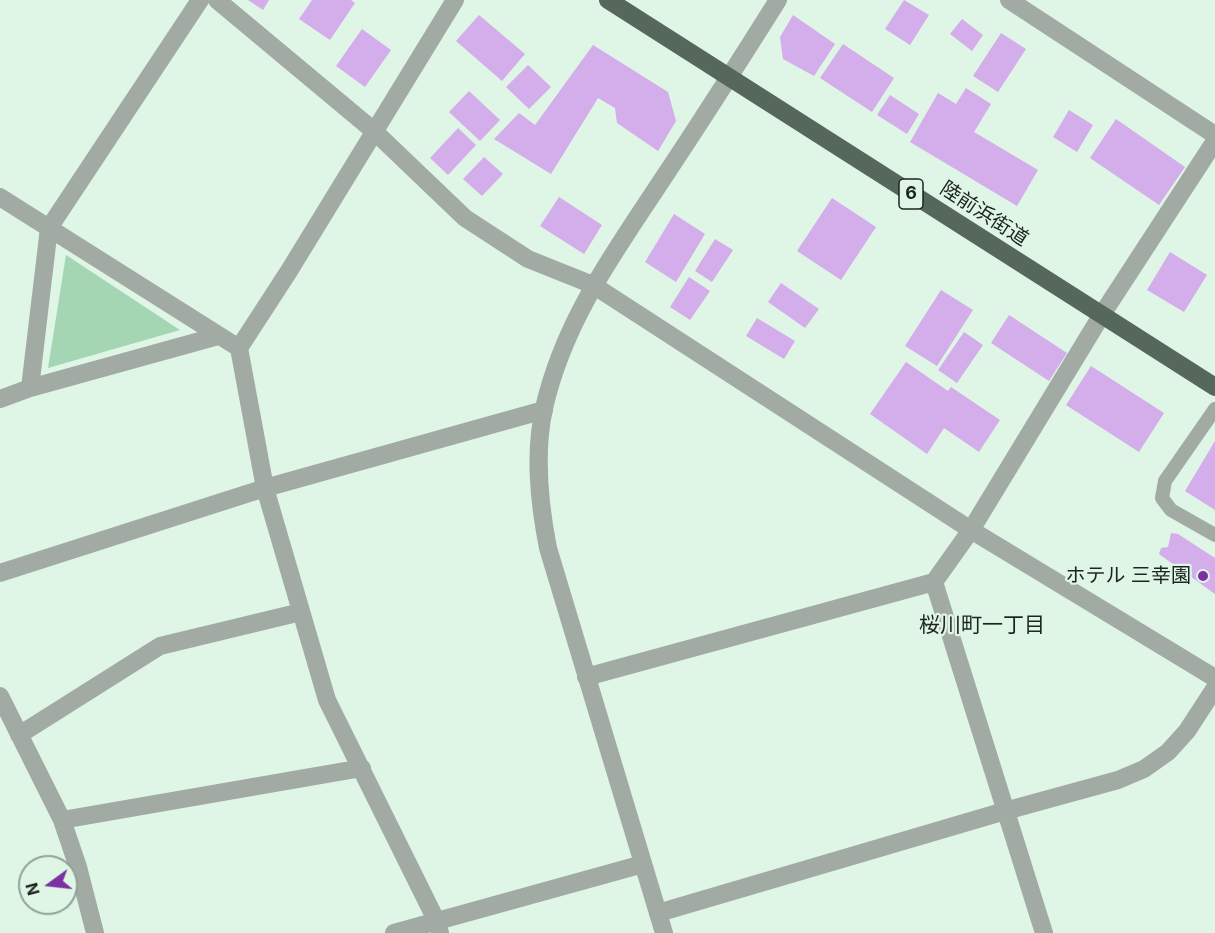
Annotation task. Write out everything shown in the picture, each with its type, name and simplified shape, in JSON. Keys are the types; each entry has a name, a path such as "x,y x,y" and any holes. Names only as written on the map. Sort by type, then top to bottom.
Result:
{"highway":[{"name":"陸前浜街道","path":"608,0 1215,387"}],"street":[{"path":"30,388 50,228 200,0"},
{"path":"217,0 374,131 465,218 528,259 593,285 971,530 1215,678"},
{"path":"438,927 327,700 265,488 239,348 290,271 455,0"},
{"path":"664,933 548,548 540,506 539,461 544,410 559,354 593,285 778,0"},
{"path":"1009,0 1215,135"},
{"path":"586,677 934,582 971,530 1101,315 1215,141"},
{"path":"0,197 239,348"},
{"path":"0,399 30,388 218,336"},
{"path":"0,573 265,488 544,410"},
{"path":"934,582 1044,933"},
{"path":"19,735 160,646 301,612"},
{"path":"658,913 1118,780 1144,769 1168,753 1215,688"},
{"path":"1,700 62,820 78,867 95,933"},
{"path":"62,820 362,768"},
{"path":"394,933 438,927 643,864"}],"lane":[{"path":"1215,410 1165,481 1162,498 1171,510 1215,535"}],"green space":[{"path":"66,255 180,330 48,368"}],"building":[{"path":"248,0 269,0 263,10"},
{"path":"312,0 351,0 355,3 330,40 299,19"},
{"path":"904,0 929,15 910,45 885,29"},
{"path":"479,15 525,54 502,81 456,41"},
{"path":"793,15 835,44 814,76 783,59 780,37"},
{"path":"962,19 983,35 972,51 950,34"},
{"path":"362,29 391,50 365,87 336,66"},
{"path":"1001,33 1026,49 998,92 973,76"},
{"path":"843,44 894,78 872,112 820,78"},
{"path":"593,45 668,92 676,121 658,151 617,123 615,108 598,98 551,174 494,139 519,113 535,125"},
{"path":"528,65 551,87 529,109 506,87"},
{"path":"966,88 991,104 974,132 1038,170 1017,206 910,142 938,93 956,104"},
{"path":"469,91 500,120 480,141 449,112"},
{"path":"890,95 919,114 907,134 877,115"},
{"path":"1069,110 1093,125 1077,152 1053,137"},
{"path":"1116,119 1185,167 1159,205 1090,158"},
{"path":"458,128 476,145 448,175 430,158"},
{"path":"484,157 503,174 482,196 463,179"},
{"path":"559,197 602,225 584,254 540,226"},
{"path":"832,198 876,227 841,280 797,251"},
{"path":"674,214 705,234 676,282 645,262"},
{"path":"715,239 733,250 712,282 695,271"},
{"path":"1170,252 1207,275 1184,312 1147,290"},
{"path":"689,277 710,291 690,320 670,307"},
{"path":"781,283 819,309 805,328 768,302"},
{"path":"941,290 973,310 937,366 905,346"},
{"path":"1009,315 1067,353 1049,381 991,343"},
{"path":"757,318 795,341 784,359 746,336"},
{"path":"964,332 983,345 957,383 938,370"},
{"path":"906,362 948,391 951,387 1000,420 979,452 944,428 927,454 870,414"},
{"path":"1091,366 1164,413 1139,452 1066,405"},
{"path":"1215,441 1215,510 1185,491"},
{"name":"ホテル 三幸園","path":"1171,533 1178,534 1215,558 1215,594 1159,554 1161,548 1168,547"}],"place":[{"name":"ホテル 三幸園","path":"1203,576"}],"district":[{"name":"桜川町一丁目","path":"982,626"}]}
